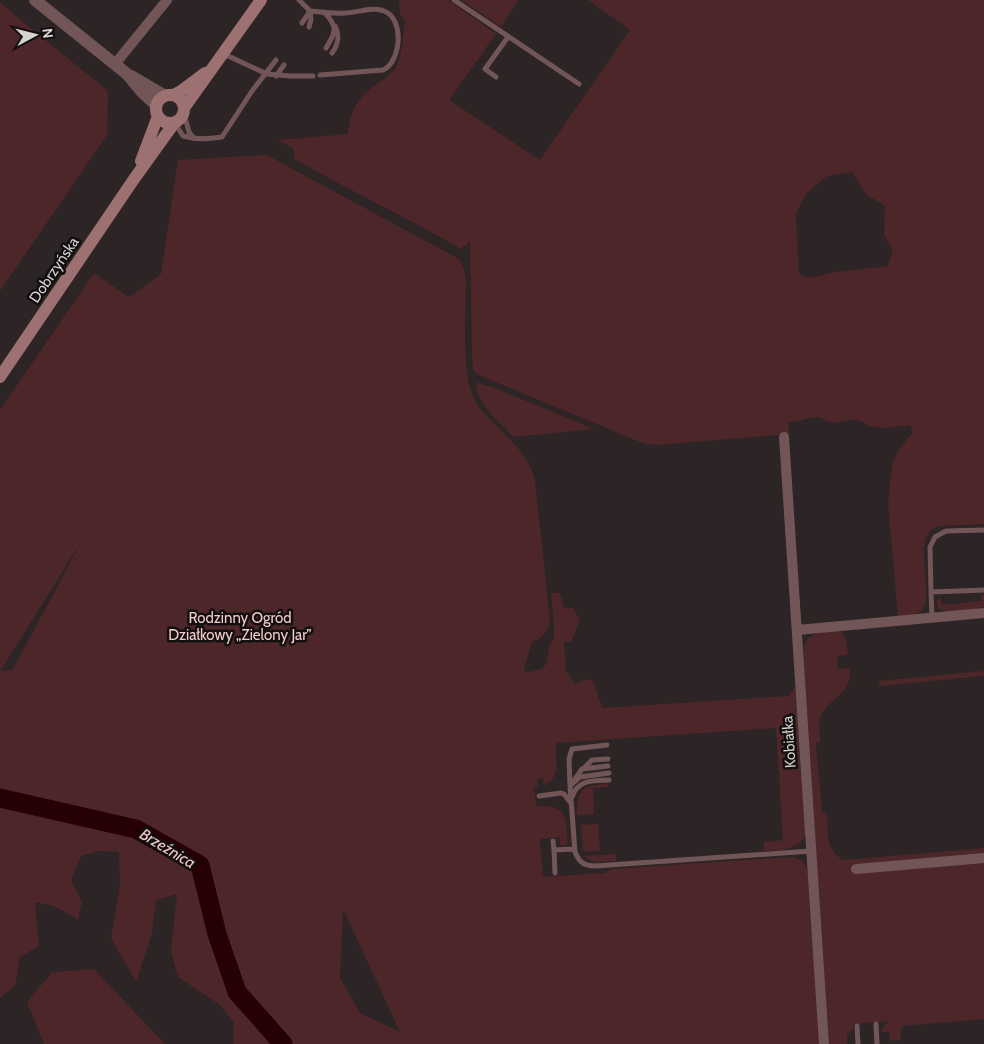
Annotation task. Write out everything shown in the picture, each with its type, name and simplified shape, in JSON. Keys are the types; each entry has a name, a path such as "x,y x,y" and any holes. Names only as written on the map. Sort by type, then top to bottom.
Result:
{"main road":[{"name":"Dobrzyńska","path":"0,378 134,180 261,0"},
{"name":"Dobrzyńska","path":"134,180 163,103 211,70"},
{"path":"181,100 181,115 165,122 163,103 181,100"}],"street":[{"path":"35,0 127,74 141,92 163,103"},
{"path":"115,64 167,0"},
{"name":"Kobiałka","path":"784,437 824,1044"},
{"path":"796,630 984,613"},
{"path":"856,869 984,858"}],"lane":[{"path":"299,0 310,11 311,20 309,27"},
{"path":"454,0 578,84"},
{"path":"310,11 345,13 383,10 395,20 398,30 395,56 388,68 320,75"},
{"path":"302,23 310,11"},
{"path":"325,12 338,30 336,48 332,53"},
{"path":"326,48 334,32 334,24"},
{"path":"496,77 485,69 508,36"},
{"path":"223,54 266,74 276,76 310,75"},
{"path":"181,115 183,136 204,140 222,137 252,91 276,60"},
{"path":"276,76 284,65"},
{"path":"181,115 188,132 194,139"},
{"path":"932,618 930,547 935,537 946,532 984,530"},
{"path":"931,592 984,590"},
{"path":"607,745 572,749 569,759 572,784 570,802 574,849 577,858 581,862 590,866 811,851"},
{"path":"572,784 578,773 592,760 608,759"},
{"path":"584,768 608,766"},
{"path":"572,784 585,775 609,773"},
{"path":"570,802 574,791 581,784 589,781 609,780"},
{"path":"539,796 561,793 570,802"},
{"path":"553,841 556,873"},
{"path":"554,850 574,849"},
{"path":"876,1024 877,1044"},
{"path":"857,1026 858,1044"}],"green space":[{"path":"399,0 448,0 496,34 449,100 540,160 630,30 588,0 984,0 984,524 940,526 931,531 926,539 924,550 926,589 922,611 915,615 898,616 888,503 892,464 899,449 912,433 911,425 884,428 868,426 862,421 856,420 832,422 816,417 788,422 789,434 658,445 645,444 476,374 473,369 472,356 470,241 461,249 294,159 294,149 278,140 348,134 351,115 358,102 396,67 401,51 405,21 400,15","holes":["852,172 866,194 885,206 884,235 893,250 888,266 837,272 808,278 799,274 796,213 807,193 827,176"]},
{"path":"462,0 518,0 501,27"},
{"path":"0,3 108,91 107,135 0,291"},
{"name":"Rodzinny Ogród Działkowy „Zielony Jar”","path":"267,155 459,259 464,269 466,281 465,341 470,387 480,408 524,456 535,480 550,621 544,634 532,642 524,667 525,673 542,669 546,664 550,644 554,639 551,593 560,593 564,608 573,608 580,620 571,642 564,641 566,671 575,684 584,679 593,681 602,708 789,696 796,687 806,834 794,847 783,850 764,851 764,842 783,840 776,728 556,743 556,767 553,777 550,782 544,785 543,778 537,779 538,786 534,787 537,807 549,807 558,810 564,817 567,829 567,845 560,845 560,837 540,839 543,877 604,873 612,869 793,857 803,861 808,870 820,1044 233,1044 234,1023 220,1005 178,977 171,951 177,894 156,900 152,933 136,982 111,938 120,885 119,852 99,851 81,856 71,880 82,902 78,920 56,907 35,902 39,946 20,957 15,986 0,998 0,410 94,273 129,297 161,274 178,160","holes":["81,542 13,669 2,671 1,670","344,911 400,1032 360,1013 340,978"]},
{"path":"476,383 495,388 594,429 514,437 485,406"},
{"path":"981,594 984,595 984,606 976,609 957,612 946,611 937,605 937,600 941,598 942,605 982,601"},
{"path":"838,630 844,634 848,655 837,656 838,669 850,668 850,678 843,691 828,705 820,718 820,742 816,743 822,813 827,813 829,840 833,852 844,860 984,848 984,853 852,865 853,872 984,861 984,1019 902,1026 900,1040 890,1041 889,1032 881,1032 888,1021 854,1024 852,1030 847,1035 847,1044 829,1044 803,655 806,642 814,635"},
{"path":"984,671 984,676 879,686 879,681"},
{"path":"608,784 608,787 593,788 594,814 577,815 578,799 583,790 587,787"},
{"path":"598,824 600,851 585,852 583,850 581,825"},
{"path":"616,854 616,861 594,862 583,856"},
{"path":"94,969 165,1044 44,1044 27,1002 52,972"}],"waterway":[{"name":"Brzeźnica","path":"0,798 136,829 200,865 217,934 237,992 283,1044"}]}
